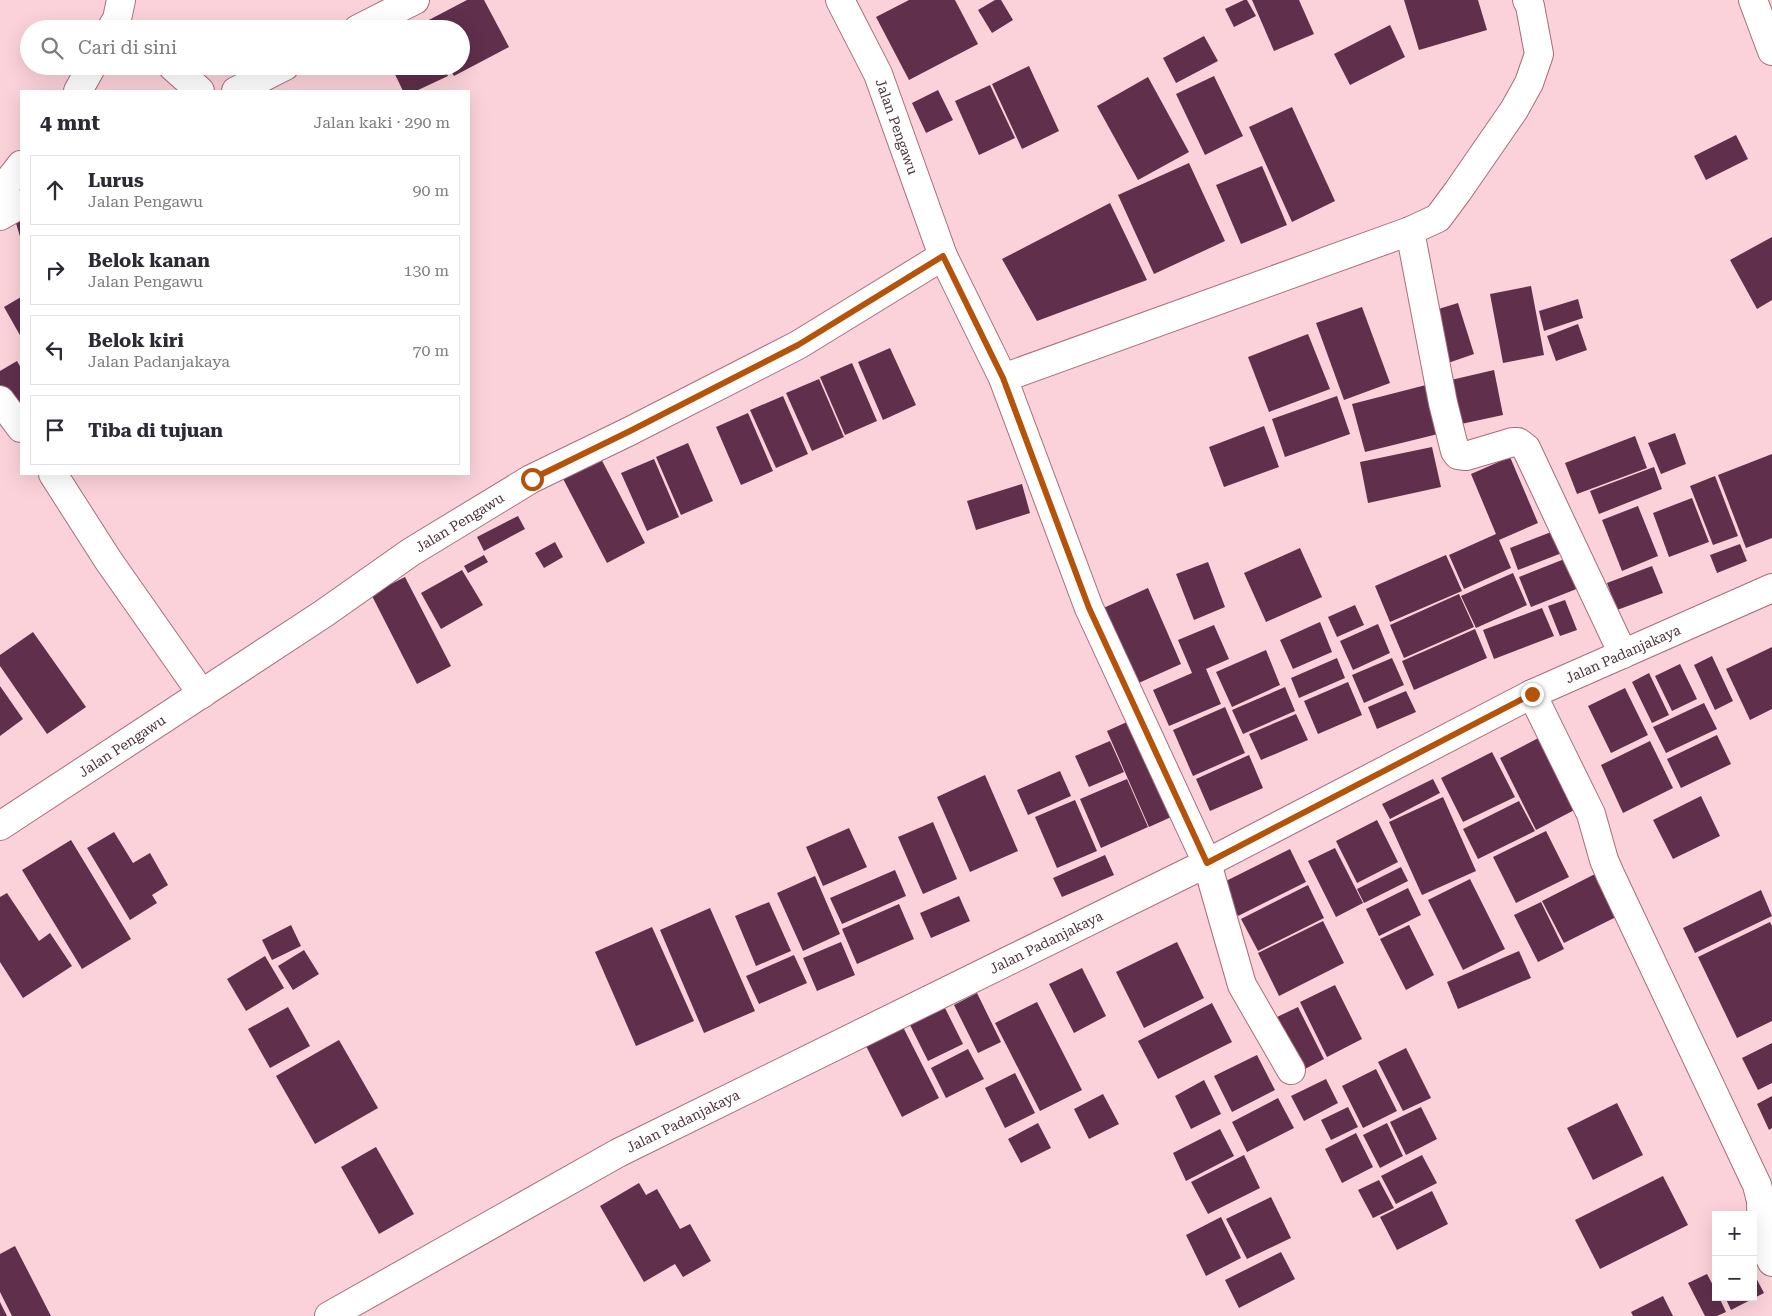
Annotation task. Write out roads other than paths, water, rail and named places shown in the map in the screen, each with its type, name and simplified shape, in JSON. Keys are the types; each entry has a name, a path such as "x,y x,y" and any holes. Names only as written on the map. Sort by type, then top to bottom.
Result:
{"street":[{"path":"376,20 415,0"},
{"name":"Jalan Pengawu","path":"840,0 878,74 943,256 1003,378 1089,608 1207,863 1242,985 1291,1070"},
{"path":"1003,378 1410,231 1438,218 1514,110 1529,83 1539,54 1530,6 1527,0"},
{"path":"1753,0 1772,51"},
{"path":"79,90 87,75"},
{"path":"182,75 199,90"},
{"path":"238,90 267,75"},
{"path":"0,192 20,166"},
{"path":"0,216 20,205"},
{"path":"1410,231 1443,403 1455,451 1458,455 1466,456 1512,442 1518,442 1526,448 1623,654"},
{"name":"Jalan Pengawu","path":"0,826 323,614 411,552 532,479 798,345 943,256"},
{"path":"0,400 20,427"},
{"path":"54,475 108,560 202,694"},
{"name":"Jalan Padanjakaya","path":"329,1316 618,1153 1207,863 1532,694 1772,588"},
{"path":"1532,694 1591,814 1610,874 1757,1185 1761,1201 1762,1242 1771,1258"}]}
